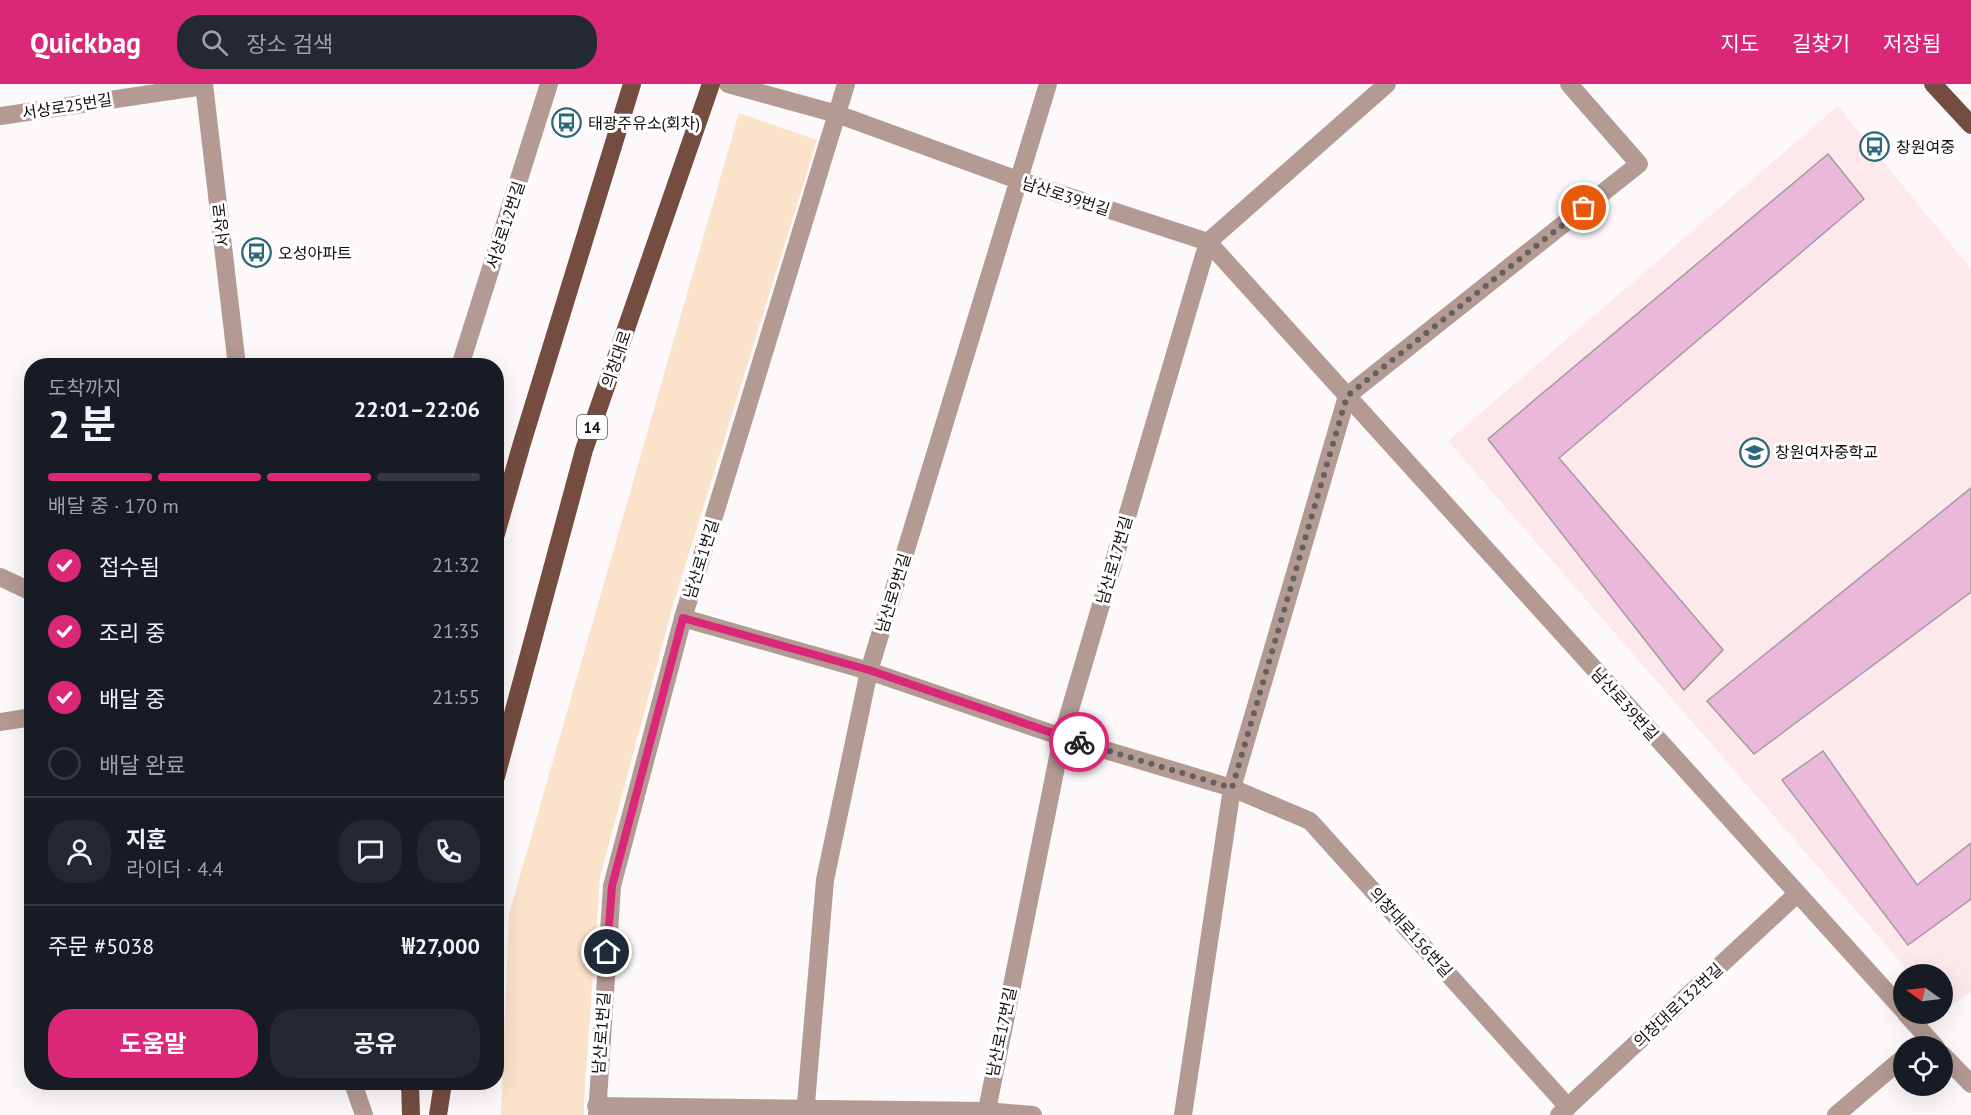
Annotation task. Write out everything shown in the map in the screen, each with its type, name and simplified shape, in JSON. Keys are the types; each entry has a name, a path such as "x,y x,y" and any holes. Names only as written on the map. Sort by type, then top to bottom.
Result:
{"main road":[{"path":"504,506 632,84"},
{"name":"의창대로","path":"504,747 584,450 711,84"},
{"path":"1934,84 1971,125"},
{"path":"410,1090 411,1115"},
{"path":"438,1115 442,1090"}],"street":[{"name":"서상로12번길","path":"463,358 549,84"},
{"name":"남산로39번길","path":"728,84 837,114 1018,180 1208,242 1893,1000"},
{"name":"남산로1번길","path":"596,1110 612,886 683,618 846,84"},
{"name":"남산로9번길","path":"805,1112 825,880 869,670 1048,84"},
{"path":"1208,242 1387,84"},
{"path":"1183,1115 1232,788 1347,396 1639,164 1569,84"},
{"name":"서상로25번길","path":"0,116 204,85"},
{"name":"서상로","path":"204,85 236,358"},
{"name":"남산로17번길","path":"985,1113 1062,737 1208,242"},
{"path":"0,577 24,588"},
{"name":"의창대로156번길","path":"683,618 869,670 1062,737 1232,788 1310,821 1563,1111"},
{"path":"0,722 24,718"},
{"name":"의창대로132번길","path":"1563,1111 1797,894"},
{"path":"1953,1065 1971,1084"},
{"path":"1836,1115 1893,1066"},
{"path":"355,1090 364,1115"},
{"path":"596,1110 1033,1115"}],"shaded area":[{"path":"1838,106 1971,269 1971,992 1953,1005 1953,964 1902,964 1448,441"},
{"path":"739,113 817,140 673,605 600,877 584,1115 501,1115 502,1090 504,1090 509,914"}],"building":[{"path":"1828,154 1864,199 1559,458 1723,650 1684,690 1488,439"},
{"path":"1971,488 1971,592 1754,754 1707,701"},
{"path":"1823,751 1917,885 1971,843 1971,899 1908,945 1782,780"}],"way so far":[{"path":"1079,742 1232,788 1347,396 1584,208"}],"place":[{"name":"태광주유소(회차)","path":"567,123"},
{"name":"창원여중","path":"1875,147"},
{"name":"오성아파트","path":"257,253"},
{"name":"창원여자중학교","path":"1754,452"}],"route":[{"path":"607,952 612,886 683,618 869,670 1079,742"}]}
